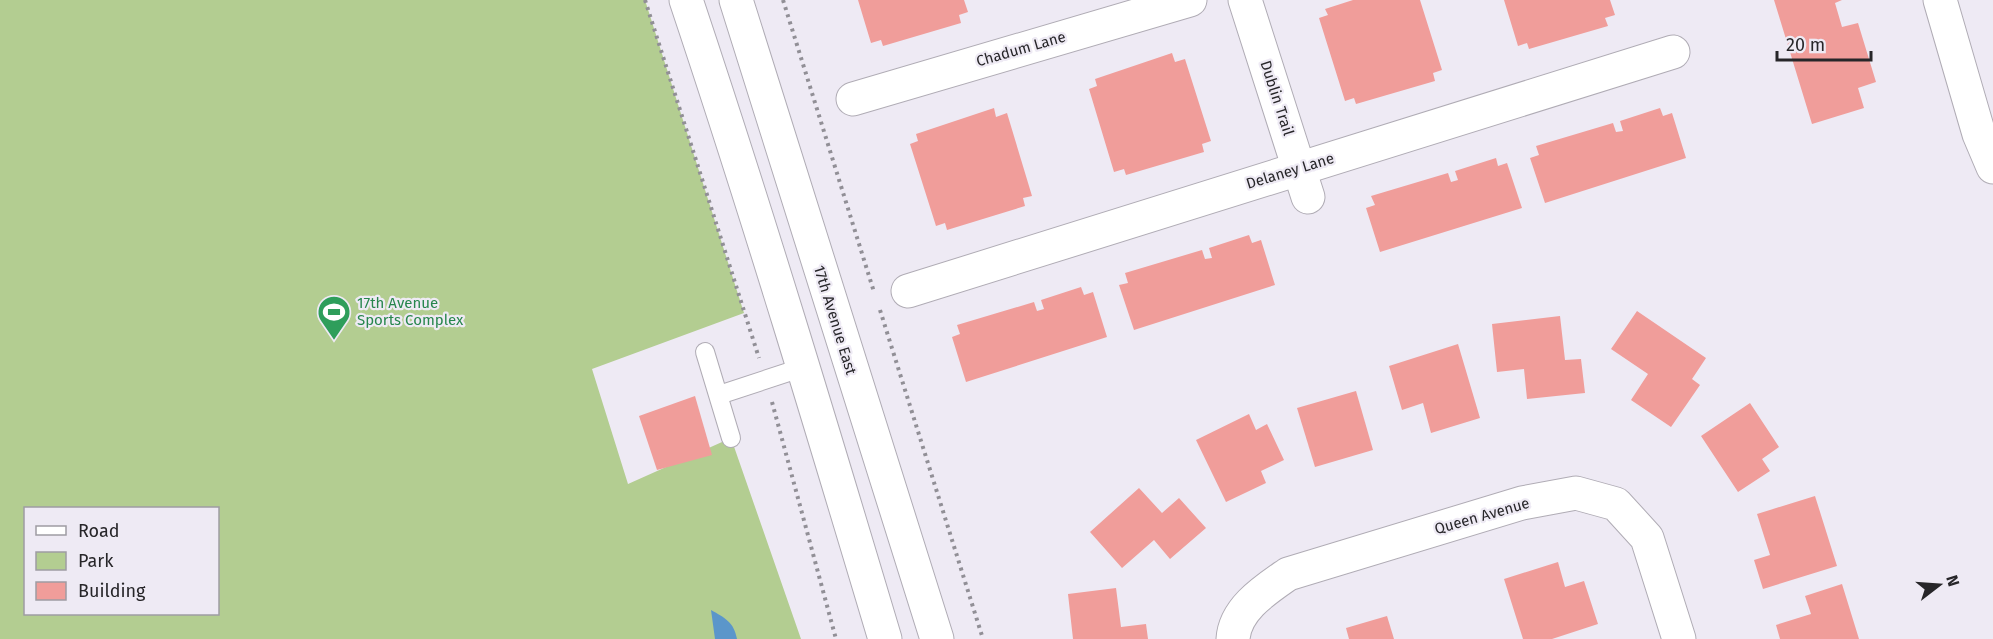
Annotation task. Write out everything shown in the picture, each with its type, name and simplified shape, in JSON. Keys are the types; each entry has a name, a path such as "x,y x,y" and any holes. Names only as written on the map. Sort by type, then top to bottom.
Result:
{"street":[{"path":"686,0 727,120 804,367 885,639"},
{"name":"17th Avenue East","path":"736,0 937,639"},
{"name":"Chadum Lane","path":"854,99 1190,0"},
{"name":"Dublin Trail","path":"1245,0 1304,182"},
{"path":"1940,0 1980,134 1993,167"},
{"name":"Delaney Lane","path":"908,291 1304,182 1673,52"},
{"name":"Queen Avenue","path":"1233,639 1234,627 1255,598 1288,574 1522,502 1576,493 1616,504 1647,538 1679,639"}],"lane":[{"path":"705,352 731,438"},
{"path":"718,395 804,367"}],"path":[{"path":"645,0 765,380 836,639"},
{"path":"783,0 876,297"},
{"path":"879,308 982,639"}],"green space":[{"name":"17th Avenue Sports Complex","path":"0,0 645,0 744,313 592,369 628,484 731,438 801,639 0,639"}],"water":[{"path":"711,610 731,624 737,639 715,639"}],"building":[{"path":"858,0 964,0 968,12 959,15 961,23 883,46 881,40 871,43"},
{"path":"1353,0 1420,0 1442,70 1433,73 1435,81 1356,104 1354,98 1345,101 1319,18 1328,15 1325,9"},
{"path":"1504,0 1610,0 1615,15 1605,18 1608,26 1529,49 1527,43 1518,46"},
{"path":"1774,0 1842,0 1835,3 1842,27 1858,23 1876,82 1858,88 1864,108 1812,124"},
{"path":"1172,53 1175,62 1185,59 1211,141 1202,144 1204,152 1126,175 1124,169 1114,172 1089,89 1097,86 1095,79"},
{"path":"994,108 996,117 1007,113 1032,196 1023,198 1025,206 947,230 945,223 936,226 910,144 918,141 916,134"},
{"path":"1660,108 1663,116 1672,113 1686,158 1545,203 1530,158 1539,155 1536,146 1613,123 1616,132 1623,131 1620,121"},
{"path":"1496,158 1498,166 1507,163 1522,208 1380,252 1366,208 1375,205 1371,196 1448,173 1451,182 1458,180 1455,171"},
{"path":"1249,235 1252,243 1261,240 1275,285 1134,330 1119,285 1128,283 1125,273 1202,250 1205,259 1212,258 1209,248"},
{"path":"1081,287 1084,295 1093,292 1107,337 966,382 952,337 960,334 957,325 1034,302 1037,311 1044,309 1041,300"},
{"path":"1637,311 1706,358 1692,379 1700,385 1671,427 1631,400 1648,374 1611,349"},
{"path":"1560,316 1565,360 1581,359 1585,393 1527,399 1524,369 1497,372 1492,324"},
{"path":"1458,344 1480,418 1431,433 1423,403 1402,410 1389,366"},
{"path":"1356,391 1373,450 1315,467 1297,408"},
{"path":"695,396 712,455 657,470 639,416"},
{"path":"1750,403 1779,447 1762,459 1770,471 1738,492 1701,436"},
{"path":"1249,414 1256,430 1267,424 1284,460 1261,471 1266,483 1226,502 1196,440"},
{"path":"1139,488 1162,513 1179,498 1206,528 1170,559 1154,540 1122,568 1090,532"},
{"path":"1815,496 1837,566 1763,589 1754,560 1770,555 1757,514"},
{"path":"1558,562 1565,587 1584,581 1598,624 1552,639 1523,639 1504,579"},
{"path":"1842,584 1859,639 1780,639 1776,625 1811,614 1805,596"},
{"path":"1116,588 1121,627 1146,624 1148,639 1073,639 1068,594"},
{"path":"1387,616 1394,639 1349,639 1346,628"}],"place":[{"name":"17th Avenue Sports Complex","path":"334,341"}]}
